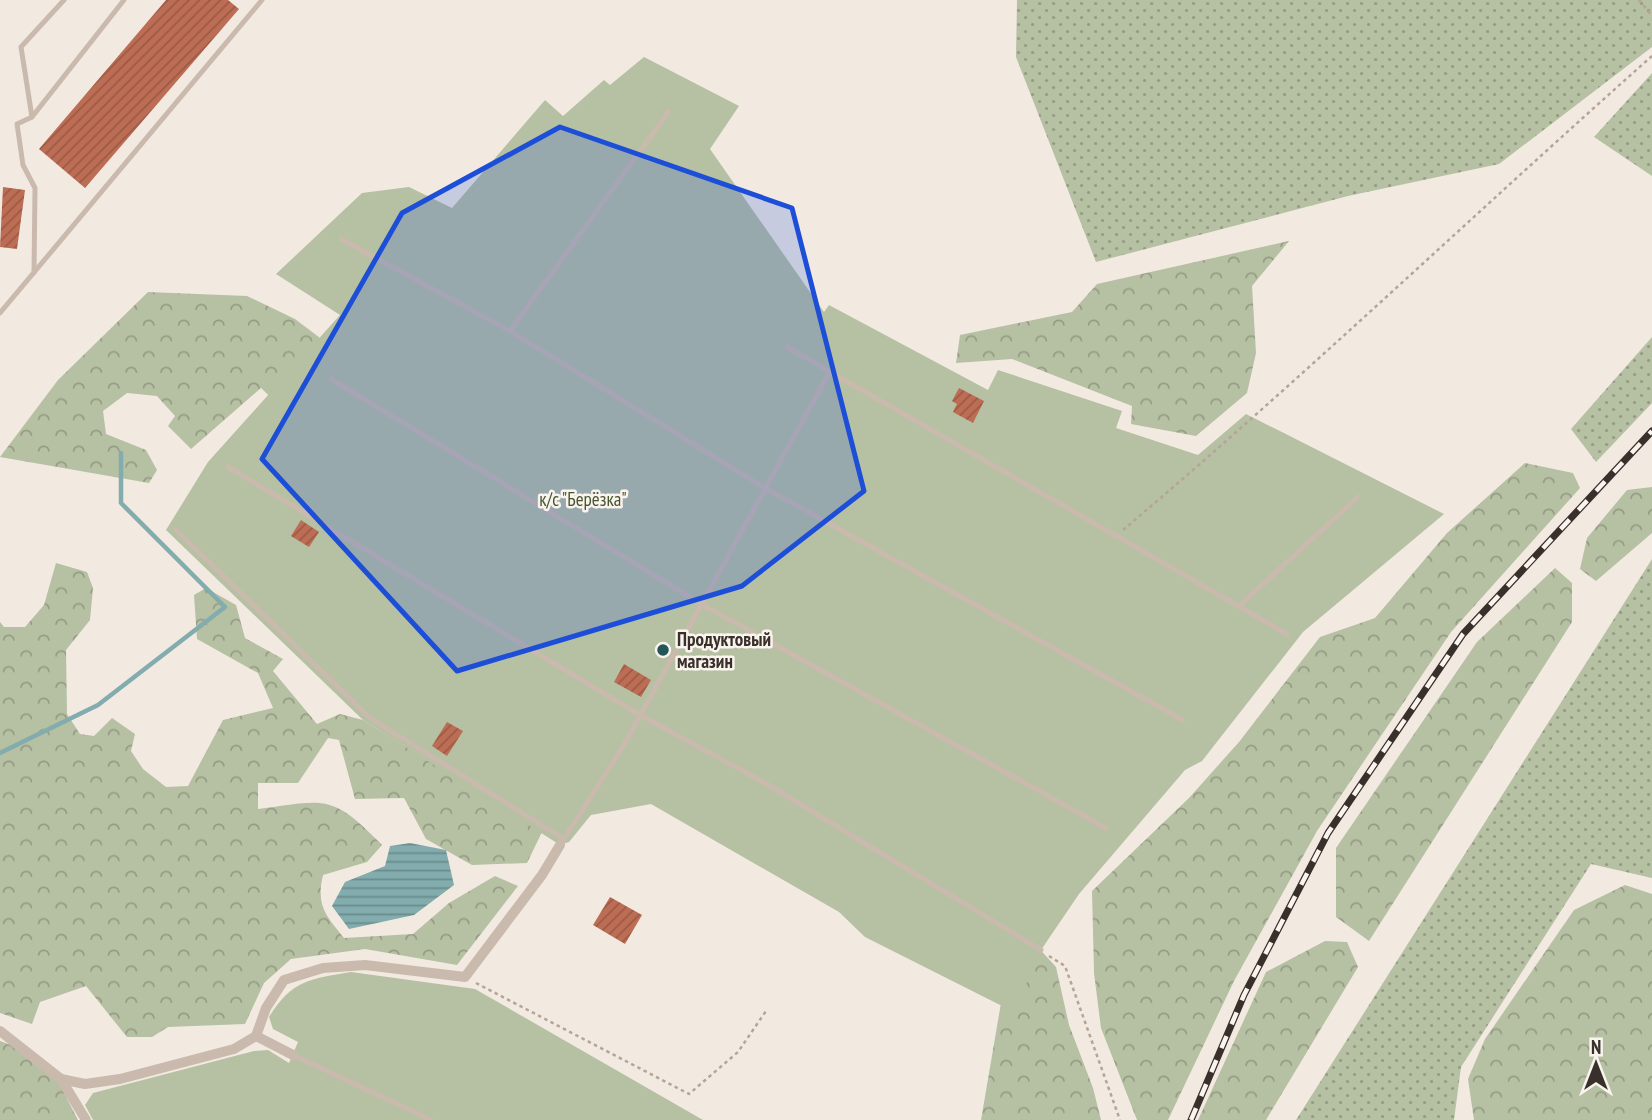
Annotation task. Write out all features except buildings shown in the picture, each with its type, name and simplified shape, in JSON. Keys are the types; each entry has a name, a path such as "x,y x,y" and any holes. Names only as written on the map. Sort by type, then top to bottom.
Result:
{"street":[{"path":"61,1079 85,1084 120,1079 234,1049 256,1036 266,1008 284,980 323,968 365,965 465,977 542,875 562,842"},
{"path":"0,1031 61,1079 86,1120"},
{"path":"256,1036 293,1055"}],"lane":[{"path":"32,117 21,47 64,0"},
{"path":"34,273 35,188 23,165 17,124 32,117 124,0"},
{"path":"0,313 262,0"},
{"path":"510,331 669,111"},
{"path":"341,239 510,331 765,488 1183,720"},
{"path":"787,347 1287,634"},
{"path":"176,530 370,718 562,842 640,715 830,371"},
{"path":"331,379 703,604 1107,828"},
{"path":"228,467 640,715 767,784 1041,950"},
{"path":"1239,606 1359,497"},
{"path":"293,1055 431,1120"}],"path":[{"path":"1639,0 1652,16"},
{"path":"1117,535 1247,425 1513,179 1652,55"},
{"path":"1041,950 1065,966 1119,1120"},
{"path":"465,977 689,1094 738,1052 766,1011"}],"highlighted area":[{"path":"560,127 792,208 864,491 742,586 457,671 262,459 402,213"}],"green space":[{"path":"1017,0 1652,0 1652,47 1499,164 1348,196 1096,262 1016,57"},
{"name":"к/с \"Берёзка\"","path":"644,57 739,106 710,149 824,312 829,305 988,390 998,370 1122,411 1116,428 1198,455 1246,414 1444,514 1303,632 1202,761 1185,770 1079,894 1041,950 1014,1012 865,937 839,912 651,804 591,815 569,842 560,845 363,720 166,530 208,462 340,315 276,274 362,193 409,187 452,208 545,100 563,116 604,80 610,85"},
{"path":"1652,73 1652,176 1594,137"},
{"path":"1289,241 1252,286 1256,353 1247,393 1196,436 1131,424 1132,406 1012,359 956,363 960,335 1072,312 1097,284"},
{"path":"148,292 247,296 295,319 340,353 285,411 261,388 191,449 168,426 175,416 157,396 127,393 103,411 106,434 146,450 157,470 149,483 0,457 58,380"},
{"path":"1652,337 1652,403 1596,462 1571,429"},
{"path":"1525,463 1573,473 1580,488 1451,632 1317,831 1234,981 1168,1120 1137,1120 1101,1028 1094,973 1092,891 1189,798 1239,742 1320,637 1375,618 1447,533"},
{"path":"1652,487 1652,533 1596,581 1580,569 1587,538 1627,490"},
{"path":"1652,559 1652,878 1591,864 1461,1067 1454,1120 1296,1120"},
{"path":"56,563 87,572 93,588 90,620 66,650 67,714 80,734 94,736 112,718 135,734 131,751 143,769 166,787 188,786 223,720 273,708 258,673 197,639 194,595 206,588 236,605 245,638 283,659 273,671 317,724 340,714 363,720 542,832 527,863 472,865 426,839 404,798 355,799 339,740 328,738 298,783 258,783 258,809 327,804 351,816 382,845 367,862 323,875 321,894 324,909 344,938 413,934 449,903 495,876 518,886 457,965 365,949 291,959 264,983 245,1024 168,1027 152,1037 127,1037 86,986 40,1002 32,1024 0,1013 0,622 4,627 25,627 44,605"},
{"path":"1555,568 1572,583 1572,622 1369,941 1336,917 1336,848 1477,642"},
{"path":"1625,885 1652,894 1652,1120 1474,1120 1468,1079 1485,1039 1574,910"},
{"path":"1325,941 1347,942 1358,967 1266,1120 1198,1120 1266,972"},
{"path":"1035,944 1056,967 1069,1025 1093,1088 1101,1120 981,1120 1001,1003"},
{"path":"351,972 475,989 703,1120 93,1120 85,1105 93,1093 254,1051 268,1050 289,1063 298,1042 273,1029 269,1017 277,1005 303,983"},
{"path":"0,1041 14,1046 59,1083 78,1120 0,1120"}],"water":[{"path":"410,843 446,850 454,885 414,915 349,929 332,906 345,882 385,866 390,846"}],"waterway":[{"path":"0,753 98,705 225,607 121,503 121,453"}],"railway":[{"path":"1191,1120 1244,995 1328,833 1463,634 1652,431"}],"place":[{"name":"Продуктовый магазин","path":"663,650"}]}
